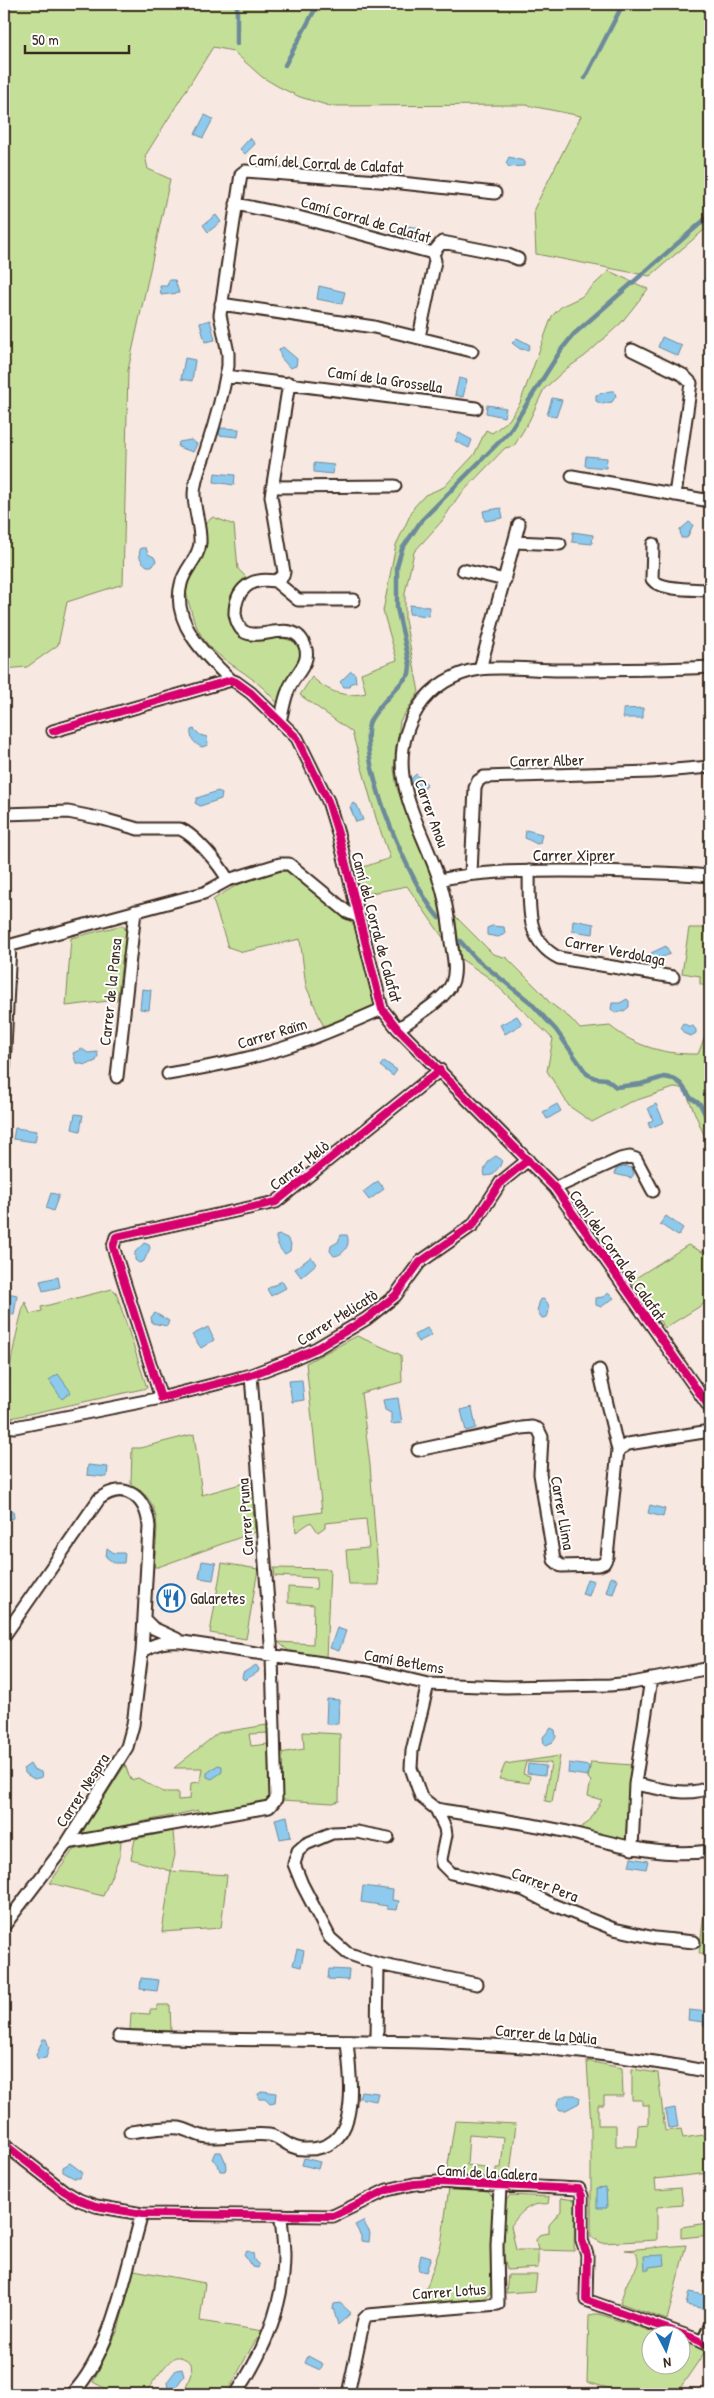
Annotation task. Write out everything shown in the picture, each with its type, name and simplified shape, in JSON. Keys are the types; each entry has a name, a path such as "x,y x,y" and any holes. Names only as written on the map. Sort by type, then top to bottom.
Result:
{"street":[{"name":"Camí del Corral de Calafat","path":"495,194 392,182 245,171 239,179 221,304 221,324 229,360 196,483 194,494 199,548 181,583 180,607 191,636 202,652 231,680 244,687 301,744 328,801 382,1009 398,1029 554,1188 710,1408"},
{"name":"Camí Corral de Calafat","path":"236,204 283,213 433,253 435,261 418,337"},
{"path":"433,253 442,242 518,258"},
{"path":"221,304 374,327 472,350"},
{"path":"632,350 683,376 691,383 675,496"},
{"name":"Camí de la Grossella","path":"226,376 476,408"},
{"path":"275,581 283,576 284,572 272,501 272,487 289,383"},
{"path":"572,476 710,501"},
{"path":"272,487 395,486"},
{"path":"480,669 519,524"},
{"path":"515,542 560,544"},
{"path":"654,544 652,579 655,583 665,587 710,590"},
{"path":"463,570 505,580"},
{"path":"280,721 288,689 306,660 305,646 302,639 289,632 251,634 243,631 236,617 236,602 242,589 254,581 262,579 275,581 298,600 354,600"},
{"name":"Carrer Anou","path":"398,1029 442,996 454,977 448,913 439,880 404,788 402,747 409,722 421,702 439,684 480,669 640,671 710,667"},
{"path":"53,731 231,680"},
{"name":"Carrer Alber","path":"471,873 475,788 478,781 484,777 651,772 710,767"},
{"path":"4,814 68,812 138,829 180,829 197,842 224,872 228,880"},
{"name":"Carrer de la Pansa","path":"7,946 204,893 228,880 271,865 289,864 347,912 359,917"},
{"name":"Carrer Xiprer","path":"439,880 471,873 529,871 628,871 710,876"},
{"name":"Carrer Verdolaga","path":"529,871 531,924 542,947 550,953 559,958 672,978"},
{"name":"Carrer de la Pansa","path":"117,1077 135,911"},
{"path":"4,1068 7,946"},
{"name":"Carrer Raïm","path":"168,1074 224,1064 271,1052 307,1040 382,1009"},
{"name":"Carrer Melò","path":"161,1398 113,1247 114,1241 120,1235 276,1202 440,1070"},
{"name":"Camí del Corral de Calafat","path":"554,1188 620,1159 630,1157 636,1159 653,1191"},
{"name":"Carrer Melicatò","path":"4,1426 15,1427 161,1398 251,1375 317,1348 374,1312 395,1296 420,1262 473,1225 501,1182 528,1160"},
{"name":"Carrer Llima","path":"418,1450 522,1428 538,1429 542,1437 540,1474 554,1560 561,1566 599,1565 604,1563 607,1557 618,1450 599,1370"},
{"name":"Carrer Pruna","path":"67,1843 273,1805 276,1799 272,1657 251,1375"},
{"path":"618,1450 628,1444 710,1431"},
{"path":"4,1636 92,1508 104,1496 126,1492 138,1498 149,1517 142,1652"},
{"name":"Camí Betlems","path":"145,1620 153,1628 183,1642"},
{"name":"Camí Betlems","path":"142,1652 151,1646 166,1641 183,1642 272,1657 369,1670 428,1684 505,1687 632,1683 710,1668"},
{"name":"Carrer Nespra","path":"4,1926 67,1843 128,1747 133,1725 142,1652"},
{"path":"632,1849 635,1784 651,1679"},
{"name":"Carrer Pera","path":"428,1684 412,1751 412,1768 421,1797 436,1809 442,1819 446,1835 441,1859 442,1864 452,1873 524,1890 551,1904 623,1932 694,1942"},
{"path":"635,1784 688,1792 710,1786"},
{"path":"436,1809 566,1832 632,1849 684,1854 710,1851"},
{"path":"388,1838 357,1832 332,1833 306,1844 298,1851 294,1864 302,1884 330,1938 346,1953 378,1964 477,1984"},
{"path":"377,2041 378,1964"},
{"name":"Carrer de la Dàlia","path":"119,2036 347,2040 539,2048 710,2072"},
{"path":"130,2132 180,2128 208,2138 270,2135 290,2146 303,2149 326,2145 341,2134 348,2118 350,2092 347,2040"},
{"name":"Camí de la Galera","path":"6,2150 79,2200 96,2206 142,2214 281,2217 338,2215 387,2190 414,2184 438,2182 578,2190 582,2196 582,2240 587,2255 586,2300 706,2344 710,2326"},
{"name":"Carrer Lotus","path":"348,2394 364,2319 368,2315 498,2304 497,2245 500,2187"},
{"path":"72,2394 82,2382 100,2351 112,2318 142,2214"},
{"path":"236,2394 261,2352 280,2292 284,2254 281,2217"}],"green space":[{"path":"4,4 710,4 710,225 650,276 536,254 534,209 581,116 526,105 330,106 300,97 279,87 262,77 233,51 213,47 145,156 148,169 170,179 128,370 123,584 67,602 58,645 27,667 4,669"},
{"path":"609,271 648,289 621,323 585,356 566,369 544,389 529,421 514,446 505,448 458,497 442,521 414,552 405,593 405,620 419,692 400,721 394,769 397,788 435,886 446,942 407,886 361,895 355,870 390,858 376,818 352,732 300,695 312,677 324,687 343,694 366,693 361,673 397,660 383,611 396,545 414,507 425,495 444,487 474,455 486,430 492,433 509,420 520,403 552,316 562,306 581,297"},
{"path":"213,517 234,525 238,569 246,577 233,591 229,606 232,621 240,637 284,639 298,644 301,651 301,660 284,685 280,695 280,706 262,687 209,646 195,623 186,587 203,551 204,524"},
{"path":"286,871 351,921 355,928 374,1005 324,1027 306,986 300,939 243,952 228,947 213,900 248,881 267,874"},
{"path":"455,916 493,954 507,958 549,1002 570,1018 580,1029 610,1026 629,1039 651,1048 674,1053 698,1054 710,1024 710,1149 685,1090 677,1087 628,1103 592,1122 569,1106 547,1071 553,1039 488,977 461,959"},
{"path":"123,925 126,931 117,1000 66,1006 71,938"},
{"path":"689,928 710,928 710,988 700,984 700,976 682,973"},
{"path":"688,1245 702,1252 710,1249 710,1300 665,1328 631,1281"},
{"path":"112,1289 116,1292 147,1388 11,1418 8,1408 8,1395 11,1361 25,1301 30,1314 42,1311 41,1307"},
{"path":"357,1336 401,1355 402,1382 361,1393 370,1465 379,1585 349,1585 346,1550 369,1548 366,1519 325,1523 325,1527 318,1532 311,1522 296,1532 294,1516 322,1512 306,1363"},
{"path":"194,1434 202,1495 251,1481 255,1532 154,1567 156,1520 150,1500 131,1484 132,1448 140,1448"},
{"path":"222,1563 258,1569 246,1639 210,1633"},
{"path":"274,1568 330,1569 326,1658 289,1651 278,1642 313,1644 314,1605 288,1603 288,1587 316,1589 317,1578 275,1576"},
{"path":"267,1725 268,1733 249,1734 251,1746 268,1744 271,1797 267,1801 198,1813 198,1810 84,1834 83,1831 125,1765 131,1780 138,1778 163,1792 178,1792 178,1800 190,1799 191,1783 200,1782 202,1768 174,1768 218,1733"},
{"path":"303,1732 340,1734 339,1801 333,1803 281,1800 280,1753 304,1749"},
{"path":"560,1756 552,1802 545,1801 551,1763 526,1762 523,1774 530,1776 529,1783 499,1779 505,1764"},
{"path":"591,1762 632,1765 625,1841 621,1843 580,1828 589,1822 602,1800 588,1796 591,1781 588,1778"},
{"path":"173,1831 175,1855 171,1871 131,1859 135,1839"},
{"path":"121,1841 120,1855 103,1896 50,1883 73,1850"},
{"path":"710,1863 710,1954 699,1954"},
{"path":"171,1871 227,1875 221,1928 162,1932"},
{"path":"157,2005 170,2005 171,2031 130,2030 131,2013 150,2014 150,2010 157,2010"},
{"path":"587,2061 622,2068 623,2096 604,2096 604,2105 598,2105 598,2125 616,2125 616,2146 637,2146 638,2125 649,2124 649,2105 642,2105 642,2100 632,2100 632,2069 658,2073 665,2131 681,2129 683,2138 710,2134 710,2173 655,2179 656,2190 681,2188 683,2205 657,2207 657,2240 602,2243 591,2237 591,2126"},
{"path":"455,2121 516,2124 509,2181 496,2180 496,2168 501,2168 504,2137 469,2134 467,2165 485,2167 485,2180 446,2177"},
{"path":"449,2188 488,2192 494,2198 491,2291 487,2297 478,2300 421,2305 441,2245"},
{"path":"510,2195 549,2197 548,2204 531,2206 518,2216 511,2226 516,2250 538,2250 538,2268 507,2270 502,2249 506,2201"},
{"path":"561,2198 575,2200 574,2251 538,2250 536,2240 539,2235 549,2233 549,2225 561,2211"},
{"path":"710,2224 710,2235 681,2238 681,2227"},
{"path":"686,2245 667,2320 620,2303 638,2261 634,2251 625,2250"},
{"path":"134,2270 205,2283 200,2321 263,2331 252,2346 226,2394 193,2394 186,2387 192,2371 191,2363 184,2358 178,2357 168,2363 144,2394 115,2394 93,2382 118,2330"},
{"path":"508,2275 537,2275 535,2291 506,2293"},
{"path":"599,2314 642,2328 642,2376 688,2376 676,2394 628,2394 587,2382 589,2316"},
{"path":"692,2345 706,2350 692,2371"}],"water":[{"path":"205,115 213,119 203,138 195,134"},
{"path":"250,138 255,144 245,154 240,149"},
{"path":"509,157 524,161 524,166 509,167 506,163"},
{"path":"216,215 221,222 208,232 203,225"},
{"path":"403,225 418,228 417,236 401,232"},
{"path":"169,280 175,280 179,293 161,295 160,286 167,286"},
{"path":"319,286 345,292 342,304 317,299"},
{"path":"210,320 215,340 205,342 200,323"},
{"path":"662,337 682,346 678,356 658,347"},
{"path":"517,338 530,345 528,350 520,349 512,343"},
{"path":"283,347 297,359 296,366 290,368 281,358 279,350"},
{"path":"185,358 195,360 192,381 181,379"},
{"path":"459,378 467,380 463,397 455,395"},
{"path":"614,391 616,396 612,402 602,404 596,401 596,395"},
{"path":"552,398 562,400 556,417 547,415"},
{"path":"487,405 506,408 504,417 486,413"},
{"path":"220,428 239,429 238,437 219,435"},
{"path":"459,433 472,440 469,448 455,441"},
{"path":"191,440 197,444 193,452 178,447 179,442"},
{"path":"586,456 607,458 606,468 585,466"},
{"path":"314,463 334,465 333,474 314,472"},
{"path":"215,473 235,475 234,485 214,482"},
{"path":"501,508 503,518 485,521 483,511"},
{"path":"689,522 693,525 687,538 681,538 680,530"},
{"path":"573,532 593,535 592,544 572,542"},
{"path":"141,548 146,548 148,554 154,557 156,561 153,566 147,566 141,560 139,553"},
{"path":"410,605 429,607 429,616 409,614"},
{"path":"351,671 355,674 356,682 351,683 350,687 344,687 340,682"},
{"path":"643,708 643,718 623,718 623,709"},
{"path":"194,729 200,735 207,737 208,745 202,747 195,742 191,733 191,730"},
{"path":"416,774 427,784 425,788 418,788 413,783 411,779"},
{"path":"218,791 222,794 221,799 200,806 195,803 197,798"},
{"path":"353,803 357,805 363,820 356,822 350,807"},
{"path":"526,830 542,834 540,843 537,844 525,838"},
{"path":"573,920 594,924 593,934 572,931"},
{"path":"492,926 504,927 505,934 498,937 487,935 487,928"},
{"path":"666,946 670,954 655,960 651,953"},
{"path":"142,989 151,990 149,1010 140,1009"},
{"path":"627,999 629,1007 624,1011 615,1013 611,1009 612,1003 620,1003"},
{"path":"517,1016 522,1024 505,1034 500,1025"},
{"path":"683,1023 693,1026 696,1033 691,1036 685,1034 680,1028"},
{"path":"82,1049 88,1053 97,1052 96,1061 86,1065 76,1063 73,1053"},
{"path":"384,1061 397,1070 393,1076 380,1066"},
{"path":"557,1104 561,1111 547,1119 543,1112"},
{"path":"656,1104 664,1122 650,1128 648,1123 653,1120 648,1108"},
{"path":"75,1114 83,1115 80,1131 72,1129"},
{"path":"15,1128 37,1131 35,1142 13,1139"},
{"path":"496,1156 502,1160 500,1166 492,1175 485,1176 484,1170 491,1159"},
{"path":"624,1166 632,1168 634,1174 631,1178 615,1174 616,1169"},
{"path":"378,1181 384,1189 369,1200 363,1192"},
{"path":"51,1193 59,1195 53,1211 46,1208"},
{"path":"666,1216 683,1228 678,1236 660,1224"},
{"path":"280,1235 287,1238 291,1244 290,1251 285,1254 276,1240 276,1236"},
{"path":"341,1235 347,1235 346,1249 341,1254 334,1256 330,1251 331,1246 338,1242"},
{"path":"144,1243 149,1245 150,1248 144,1261 139,1263 135,1260 135,1252"},
{"path":"311,1257 316,1264 301,1277 295,1269"},
{"path":"58,1277 60,1287 43,1291 40,1281"},
{"path":"282,1281 286,1288 271,1296 267,1289"},
{"path":"7,1293 17,1295 14,1315 5,1314"},
{"path":"609,1293 614,1298 601,1307 596,1305 596,1298 603,1297"},
{"path":"543,1299 547,1302 549,1309 547,1317 542,1318 537,1311 540,1300"},
{"path":"155,1313 169,1321 167,1326 152,1323 151,1317"},
{"path":"208,1327 214,1340 201,1348 192,1335"},
{"path":"427,1328 432,1335 418,1342 414,1335"},
{"path":"58,1374 71,1392 62,1399 49,1380"},
{"path":"302,1380 304,1400 292,1402 289,1381"},
{"path":"398,1398 402,1423 391,1424 391,1413 385,1410 383,1400"},
{"path":"472,1407 476,1428 466,1431 461,1410"},
{"path":"88,1465 108,1467 107,1477 87,1475"},
{"path":"650,1505 665,1509 663,1517 648,1513"},
{"path":"4,1509 13,1511 14,1518 4,1521"},
{"path":"107,1548 114,1553 125,1553 124,1563 114,1563 106,1557"},
{"path":"202,1561 216,1563 213,1580 199,1578"},
{"path":"611,1577 618,1579 613,1594 606,1592"},
{"path":"587,1579 594,1581 589,1596 582,1594"},
{"path":"337,1628 346,1631 339,1651 330,1648"},
{"path":"256,1665 259,1669 258,1672 245,1680 242,1678 243,1673"},
{"path":"327,1699 339,1700 338,1724 326,1724"},
{"path":"551,1728 555,1730 556,1737 553,1742 546,1745 544,1744 543,1737"},
{"path":"569,1763 589,1766 588,1776 568,1773"},
{"path":"30,1764 33,1769 41,1772 42,1777 34,1779 26,1774 23,1769"},
{"path":"528,1764 546,1766 545,1775 527,1773"},
{"path":"218,1765 222,1766 222,1772 212,1779 207,1777 207,1773"},
{"path":"287,1816 291,1837 280,1839 275,1819"},
{"path":"631,1858 648,1861 646,1869 629,1866"},
{"path":"363,1886 393,1890 392,1900 399,1901 397,1910 387,1909 387,1906 361,1902"},
{"path":"297,1949 304,1951 301,1967 293,1965"},
{"path":"329,1969 349,1970 348,1980 328,1979"},
{"path":"141,1978 159,1980 157,1991 140,1989"},
{"path":"689,2010 708,2012 706,2026 703,2025 704,2022 688,2020"},
{"path":"43,2039 46,2039 49,2047 46,2058 38,2059 36,2055"},
{"path":"263,2091 276,2093 275,2103 270,2104 265,2099 259,2099 258,2094"},
{"path":"361,2091 378,2093 376,2101 359,2098"},
{"path":"566,2095 575,2095 580,2098 579,2103 566,2110 560,2110 557,2106 558,2100"},
{"path":"675,2108 678,2127 668,2128 665,2110"},
{"path":"215,2152 221,2152 227,2165 225,2171 220,2171 218,2164 212,2159"},
{"path":"304,2158 320,2162 318,2169 302,2165"},
{"path":"70,2163 82,2172 80,2178 74,2178 63,2172 63,2167"},
{"path":"606,2187 607,2208 597,2208 597,2188"},
{"path":"363,2221 370,2233 369,2242 361,2241 361,2236 355,2225"},
{"path":"247,2251 253,2253 254,2260 259,2265 258,2268 252,2267 244,2255"},
{"path":"421,2254 431,2257 426,2272 418,2270"},
{"path":"664,2255 665,2265 649,2267 649,2270 645,2270 644,2256"},
{"path":"689,2292 709,2296 705,2309 686,2305"},
{"path":"340,2303 351,2313 338,2325 333,2308 334,2304"},
{"path":"308,2356 323,2364 320,2370 305,2363"},
{"path":"182,2369 184,2376 175,2388 168,2389 167,2382 176,2370"}],"waterway":[{"path":"237,4 237,44"},
{"path":"285,65 318,4"},
{"path":"585,78 623,4"},
{"path":"439,918 415,880 390,825 379,795 368,743 371,719 380,706 409,674 410,665 397,608 397,566 402,549 421,521 509,432 561,350 574,334 710,215"},
{"path":"460,941 475,958 530,1002 556,1030 587,1074 595,1078 606,1079 616,1087 641,1084 664,1077 674,1079 681,1084 691,1098 700,1104 710,1124"}],"cycle path":[{"path":"53,731 231,680 251,693 297,738 328,801 339,837 382,1009 398,1029 555,1188 710,1408"},
{"path":"440,1070 276,1202 116,1237 113,1247 161,1398 251,1375 288,1361 317,1348 366,1319 395,1296 420,1262 473,1225 501,1182 528,1160"},
{"path":"4,2144 64,2191 79,2200 96,2206 142,2214 333,2216 387,2190 414,2184 438,2182 579,2189 582,2196 582,2240 587,2255 586,2300 693,2338 710,2346"}],"place":[{"name":"Galaretes","path":"171,1598"}]}
